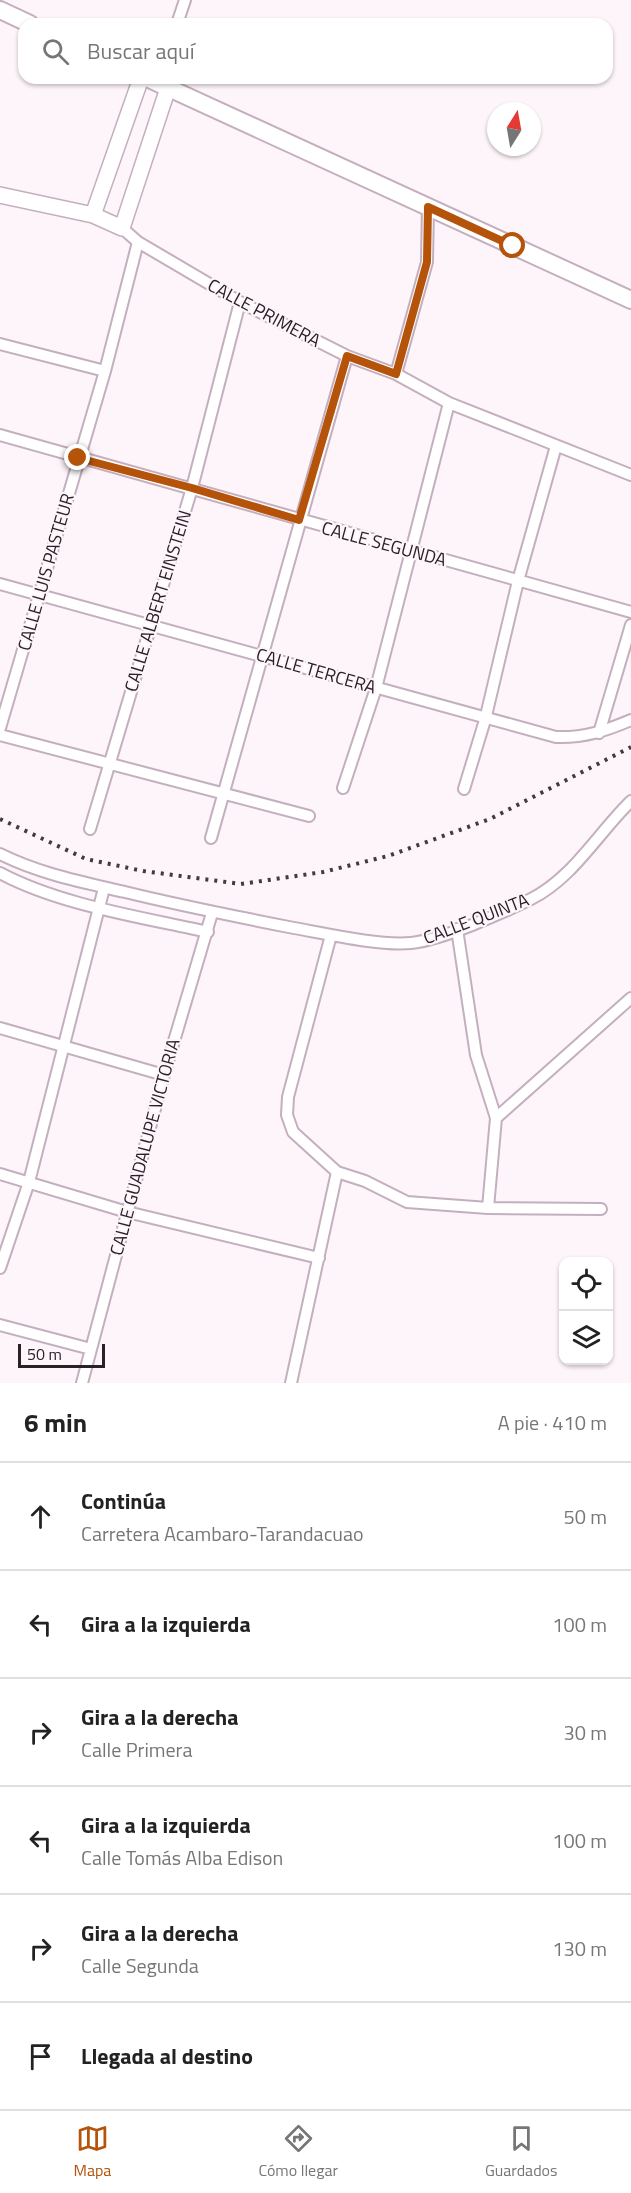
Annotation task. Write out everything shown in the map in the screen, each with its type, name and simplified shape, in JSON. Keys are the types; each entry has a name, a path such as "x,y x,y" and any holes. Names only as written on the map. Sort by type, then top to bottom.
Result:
{"main road":[{"path":"0,10 18,18"},
{"path":"169,84 631,300"}],"street":[{"path":"179,18 185,0"},
{"path":"93,215 139,84"},
{"path":"122,228 167,84"},
{"name":"CALLE PRIMERA","path":"0,195 93,215 122,228 138,242 240,302 347,356 396,374 449,403 631,475"},
{"path":"396,374 427,262 428,207"},
{"name":"CALLE LUIS PASTEUR","path":"0,728 105,371 138,242"},
{"name":"CALLE ALBERT EINSTEIN","path":"90,829 192,488 240,302"},
{"path":"0,344 105,371"},
{"path":"211,838 347,356"},
{"path":"343,788 376,688 449,403"},
{"name":"CALLE SEGUNDA","path":"0,435 631,612"},
{"path":"465,789 485,720 518,580 556,446"},
{"name":"CALLE TERCERA","path":"0,584 485,720 556,737 576,738 599,734 631,720"},
{"path":"599,734 631,625"},
{"path":"0,735 309,816"},
{"name":"CALLE QUINTA","path":"0,854 29,868 212,913 403,944 414,943 457,929 531,899 549,889 631,801"},
{"path":"0,873 42,890 99,907 208,932"},
{"path":"0,1268 28,1182 104,888"},
{"name":"CALLE GUADALUPE VICTORIA","path":"82,1383 164,1075 212,913"},
{"path":"457,929 476,1055 496,1118 488,1208"},
{"path":"331,934 288,1097 287,1115 293,1132 338,1172 365,1180 406,1202 488,1208 601,1209"},
{"path":"496,1118 631,999"},
{"path":"0,1028 164,1075"},
{"path":"291,1383 338,1172"},
{"path":"0,1174 127,1212 320,1258"},
{"path":"0,1325 91,1349"}],"railway":[{"path":"0,819 86,859 143,871 241,884 323,872 388,856 490,819 631,747"}],"route":[{"path":"78,458 192,488 299,520 347,356 396,374 420,295 427,262 428,207 513,246"}]}
